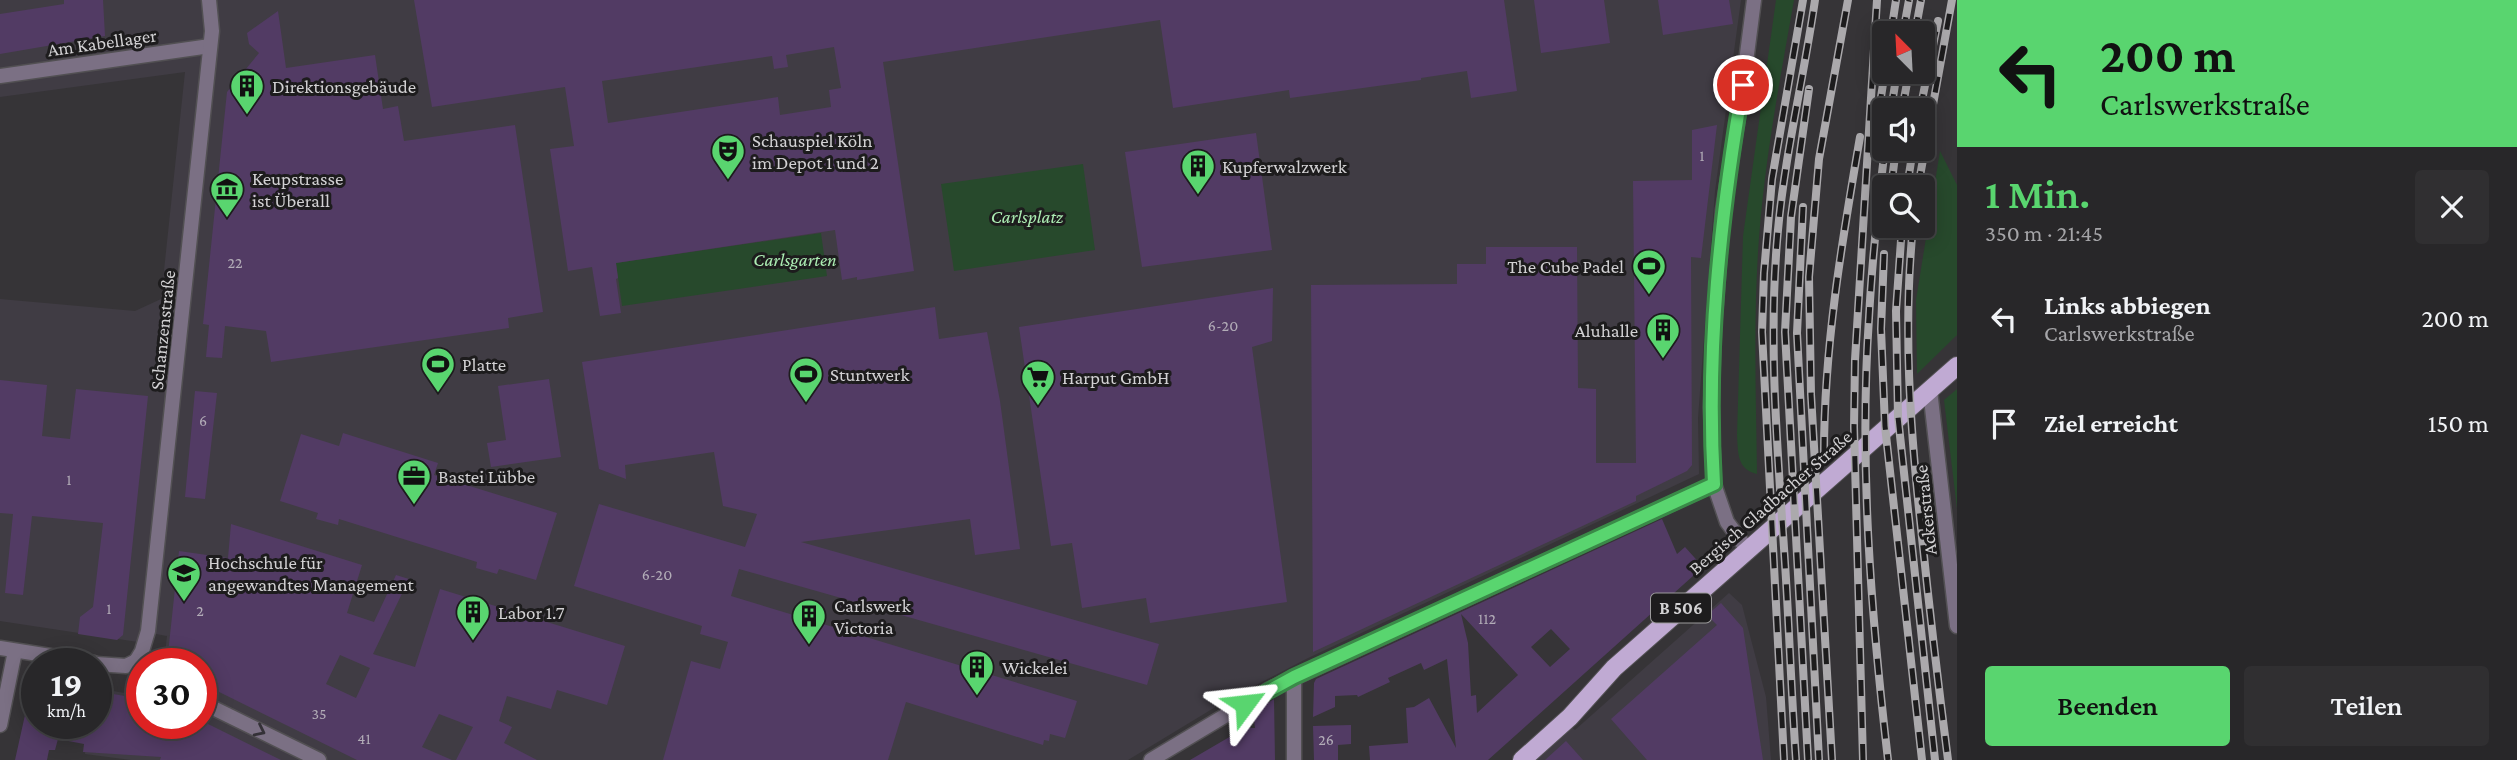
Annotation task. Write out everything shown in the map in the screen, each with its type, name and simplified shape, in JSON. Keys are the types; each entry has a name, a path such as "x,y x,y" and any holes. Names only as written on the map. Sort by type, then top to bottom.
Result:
{"main road":[{"name":"Bergisch Gladbacher Straße","path":"1522,760 1570,717 1614,668 1957,366"}],"street":[{"name":"Schanzenstraße","path":"143,648 148,631 210,46 209,0"},
{"path":"1747,549 1727,522 1714,484 1711,408 1723,210 1754,0"},
{"name":"Am Kabellager","path":"0,76 210,46"},
{"name":"Ackerstraße","path":"1930,390 1957,626"},
{"path":"1151,760 1294,677 1714,484"},
{"path":"0,648 21,652"},
{"path":"0,724 15,651"},
{"path":"1294,677 1294,760"},
{"path":"217,710 319,760"}],"shaded area":[{"path":"0,0 1741,0 1715,191 1698,418 1699,474 1306,659 1227,700 1128,760 131,760 85,754 86,739 112,739 112,691 126,693 126,739 217,739 217,648 166,648 167,636 140,631 138,642 0,621 0,299 135,311 161,299 185,72 0,97"},
{"path":"1729,593 1742,605 1766,697 1771,760 1535,760 1571,727 1575,730"}],"green space":[{"path":"1776,0 1794,0 1769,148 1759,238 1755,327 1757,474 1750,472 1742,464 1737,441 1743,236"},
{"path":"1940,151 1957,185 1957,335 1917,374 1916,300 1926,238 1935,238 1935,182"},
{"name":"Carlsplatz","path":"1083,164 1095,250 954,271 941,184"},
{"name":"Carlsgarten","path":"821,233 827,276 622,306 616,263"},
{"path":"1957,389 1957,509 1944,400"}],"building":[{"path":"64,0 103,0 105,36 0,54 0,14 64,4"},
{"path":"414,0 1504,0 1517,91 1471,98 1467,71 1290,98 1289,90 1173,108 1160,20 883,62 914,271 842,280 835,230 616,263 621,313 600,316 592,267 568,271 550,149 574,146 565,87 432,107","holes":["834,47 841,88 829,90 831,107 780,115 778,97 608,123 602,81 772,56 774,69 788,67 786,55"]},
{"path":"1534,0 1604,0 1610,43 1541,53"},
{"path":"1658,0 1729,0 1733,24 1663,35"},
{"path":"278,11 286,68 375,55 383,109 398,106 404,141 515,125 543,312 508,318 509,328 271,362 266,331 225,326 222,358 206,357 209,325 203,324 227,92 259,53 249,44 247,33"},
{"path":"1717,125 1701,258 1691,257 1692,465 1687,471 1636,496 1636,501 1313,652 1311,285 1457,284 1457,264 1486,264 1486,247 1577,247 1578,388 1596,389 1596,463 1636,463 1633,181 1692,180 1692,130"},
{"name":"Kupferwalzwerk","path":"1256,133 1272,250 1142,267 1125,152"},
{"path":"1273,288 1272,341 1252,347 1287,602 1150,623 1146,598 1082,608 1072,543 1051,546 1019,327"},
{"path":"935,307 939,339 987,332 1000,401 1020,549 975,555 970,519 801,542 1159,644 1147,685 739,569 731,596 1077,701 1065,738 1050,734 1049,741 1044,740 1043,745 906,702 888,760 663,760 691,661 720,669 728,642 700,634 702,626 574,586 599,504 745,547 757,514 723,506 714,452 625,465 626,479 599,469 582,362"},
{"path":"549,379 561,457 491,467 487,443 506,440 498,386"},
{"path":"0,380 47,385 42,436 70,439 76,389 148,396 123,635 117,640 78,634 80,617 93,607 103,523 32,516 23,595 5,593 13,514 0,513"},
{"path":"195,391 217,393 205,499 185,497"},
{"path":"343,433 438,463 434,475 557,513 536,580 499,569 497,574 476,568 477,562 339,519 338,525 316,519 318,513 280,501 301,434 339,446"},
{"path":"1662,519 1677,554 1685,547 1703,567 1488,760 1370,760 1369,746 1408,743 1406,708 1414,707 1429,698 1456,748 1447,659 1424,670 1421,663 1388,678 1390,682 1358,697 1335,696 1335,707 1313,717 1316,679","holes":["1461,614 1518,675 1477,713 1476,695 1471,696 1468,643","1551,629 1570,649 1550,667 1531,647"]},
{"path":"231,524 362,565 347,613 374,622 396,575 409,579 373,654 415,667 440,589 625,646 607,705 557,690 551,709 507,696 499,721 512,727 504,743 537,760 456,760 473,727 439,714 422,747 452,760 357,760 217,691 217,648 169,648 179,551 228,558","holes":["340,655 370,668 356,698 326,684"]},
{"path":"1721,603 1743,628 1763,760 1647,760 1611,719 1717,625 1707,615"},
{"path":"112,694 126,696 126,739 217,739 217,728 281,760 160,760 161,757 83,752 84,744 58,739 112,739"},
{"path":"1274,699 1275,760 1190,760 1238,732 1238,728 1255,728 1253,712"},
{"path":"1351,725 1351,744 1338,745 1338,760 1314,760 1313,726"},
{"path":"21,733 21,739 58,739 55,750 49,750 47,760 15,760"},
{"path":"1566,741 1583,760 1545,760"}],"railway":[{"path":"1784,760 1762,332 1772,179 1803,0"},
{"path":"1796,760 1776,429 1774,310 1781,201 1815,0"},
{"path":"1832,760 1811,394 1809,277 1819,159 1848,0"},
{"path":"1863,760 1854,427 1855,360 1877,0"},
{"path":"1893,21 1896,0"},
{"path":"1905,21 1909,0"},
{"path":"1917,21 1921,0"},
{"path":"1920,175 1952,0"},
{"path":"1922,98 1938,21"},
{"path":"1881,98 1883,84"},
{"path":"1893,98 1895,84"},
{"path":"1904,98 1907,84"},
{"path":"1808,760 1785,332 1791,217 1809,89"},
{"path":"1824,453 1831,334 1860,137"},
{"path":"1884,161 1870,297 1865,428 1868,539 1888,760"},
{"path":"1893,175 1894,161"},
{"path":"1909,175 1911,161"},
{"path":"1803,207 1797,333 1819,760"},
{"path":"1901,238 1896,311 1898,417 1935,760"},
{"path":"1912,238 1908,302 1911,415 1924,557 1948,760"},
{"path":"1884,254 1881,329 1885,426 1922,760"}],"place":[{"name":"Direktionsgebäude","path":"247,116"},
{"name":"Schauspiel Köln im Depot 1 und 2","path":"728,181"},
{"name":"Kupferwalzwerk","path":"1198,196"},
{"name":"Keupstrasse ist Überall","path":"227,219"},
{"name":"The Cube Padel","path":"1649,296"},
{"name":"Aluhalle","path":"1663,360"},
{"name":"Platte","path":"438,394"},
{"name":"Stuntwerk","path":"806,404"},
{"name":"Harput GmbH","path":"1038,407"},
{"name":"Bastei Lübbe","path":"414,506"},
{"name":"Hochschule für angewandtes Management","path":"184,603"},
{"name":"Labor 1.7","path":"473,642"},
{"name":"Carlswerk Victoria","path":"809,646"},
{"name":"Wickelei","path":"977,697"}],"route":[{"path":"1245,704 1294,677 1714,484 1711,408 1714,327 1723,210 1743,85"}]}
